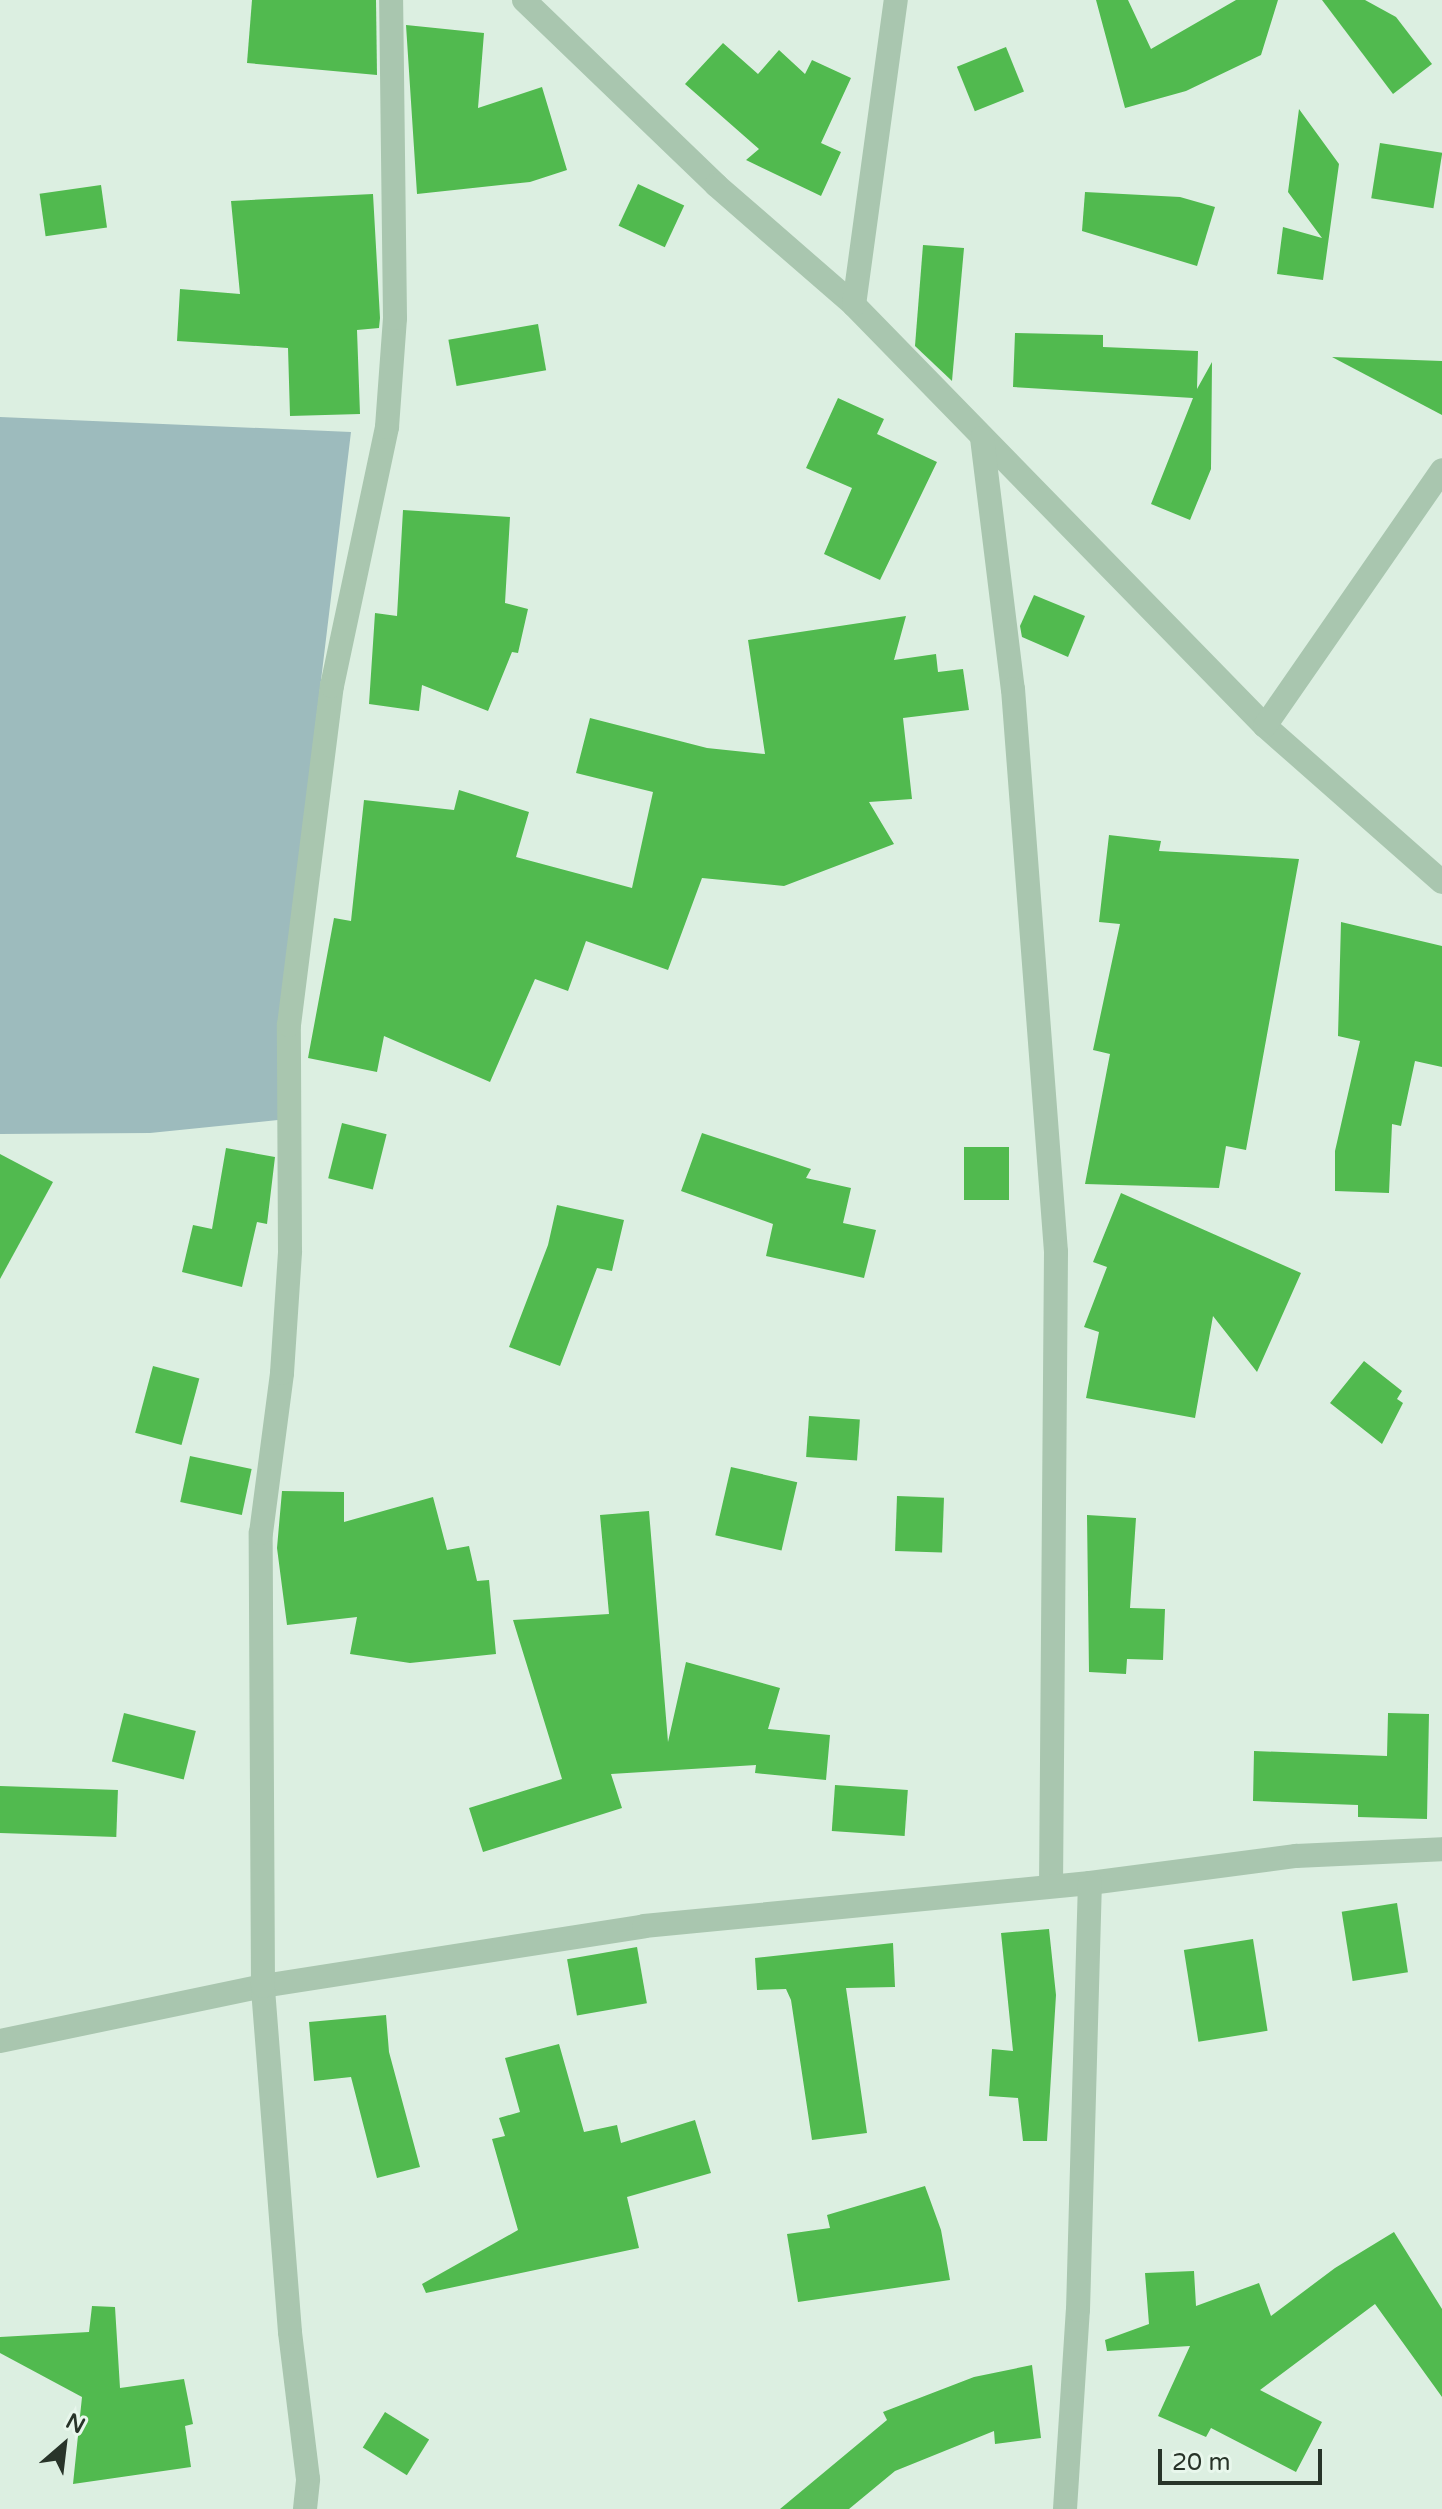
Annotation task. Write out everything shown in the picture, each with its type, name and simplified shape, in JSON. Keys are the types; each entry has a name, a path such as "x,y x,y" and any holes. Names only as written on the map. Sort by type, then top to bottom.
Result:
{"street":[{"path":"305,2509 307,2466 290,2332 263,1986 261,1533 282,1373 290,1251 289,1025 332,686 387,427 395,318 391,0"},
{"path":"524,0 716,185 854,305 1265,726 1442,882"},
{"path":"854,305 896,0"},
{"path":"982,438 1013,689 1056,1252 1051,1886"},
{"path":"1265,726 1442,470"},
{"path":"0,2041 263,1986 644,1926 1090,1883 1296,1856 1442,1849"},
{"path":"1065,2509 1078,2310 1090,1883"}],"shaded area":[{"path":"0,417 351,432 279,1028 278,1120 150,1133 0,1134"}],"building":[{"path":"252,0 376,0 377,75 247,63"},
{"path":"1096,0 1128,0 1151,49 1236,0 1278,0 1261,55 1186,91 1125,108"},
{"path":"1322,0 1365,0 1396,17 1432,64 1393,94"},
{"path":"406,25 484,33 478,108 542,87 567,170 530,182 417,194"},
{"path":"723,43 758,74 779,50 805,74 812,60 851,78 821,143 841,152 821,196 746,160 759,149 685,84"},
{"path":"1006,47 1024,92 975,111 957,67"},
{"path":"1299,109 1339,164 1323,280 1277,274 1283,227 1322,238 1288,192"},
{"path":"1380,143 1442,153 1433,208 1371,198"},
{"path":"638,184 684,206 665,247 619,226"},
{"path":"101,185 107,228 46,236 40,194"},
{"path":"1085,192 1180,197 1215,207 1197,266 1082,231"},
{"path":"373,194 380,318 379,328 357,330 360,414 290,416 288,348 177,341 180,289 240,294 231,201"},
{"path":"923,245 964,248 952,381 915,346"},
{"path":"538,324 546,370 457,386 448,340"},
{"path":"1015,333 1103,335 1103,347 1198,351 1197,389 1212,362 1211,469 1190,520 1151,504 1193,398 1013,387"},
{"path":"1332,357 1442,361 1442,415"},
{"path":"838,398 884,419 877,434 937,462 880,580 824,554 852,488 806,468"},
{"path":"403,510 510,517 505,603 528,609 518,653 512,652 488,711 422,685 419,711 369,704 375,613 397,616"},
{"path":"1034,595 1085,616 1068,657 1022,637 1020,626"},
{"path":"906,616 894,660 936,654 938,672 963,669 969,710 903,718 912,799 869,802 894,844 784,886 702,878 668,970 586,941 568,991 535,979 490,1082 384,1036 377,1072 308,1058 334,918 351,921 364,800 454,810 459,790 529,812 516,857 632,888 653,792 576,773 590,718 707,748 765,754 748,640"},
{"path":"1109,835 1161,841 1159,851 1299,859 1246,1150 1226,1146 1219,1188 1085,1184 1110,1054 1093,1050 1120,924 1099,922"},
{"path":"1341,922 1442,946 1442,1067 1415,1061 1401,1126 1392,1124 1389,1193 1335,1191 1335,1151 1360,1041 1338,1036"},
{"path":"342,1123 387,1134 373,1189 328,1178"},
{"path":"702,1133 811,1169 806,1178 851,1188 843,1223 876,1230 864,1278 766,1256 773,1224 681,1191"},
{"path":"964,1147 1009,1147 1009,1200 964,1200"},
{"path":"226,1148 275,1157 267,1224 257,1222 242,1287 182,1272 193,1225 212,1229"},
{"path":"0,1154 53,1182 0,1279"},
{"path":"1121,1193 1301,1273 1257,1372 1213,1316 1195,1418 1086,1398 1099,1332 1084,1327 1107,1267 1093,1262"},
{"path":"557,1205 624,1220 612,1271 597,1268 560,1366 509,1347 548,1245"},
{"path":"1364,1361 1402,1391 1397,1399 1403,1403 1382,1444 1330,1403"},
{"path":"153,1366 199,1378 182,1445 135,1433"},
{"path":"809,1416 860,1420 857,1460 806,1457"},
{"path":"190,1456 252,1469 242,1515 180,1502"},
{"path":"731,1467 797,1482 782,1551 715,1535"},
{"path":"282,1491 344,1492 344,1522 433,1497 447,1550 469,1546 477,1581 489,1580 496,1654 410,1663 350,1654 357,1617 287,1625 277,1548"},
{"path":"897,1496 944,1498 942,1553 895,1551"},
{"path":"649,1511 668,1742 686,1662 780,1688 768,1729 830,1735 826,1780 755,1773 756,1765 611,1774 622,1808 483,1852 469,1808 562,1779 513,1620 609,1614 600,1515"},
{"path":"1087,1515 1136,1518 1130,1608 1165,1609 1163,1660 1127,1659 1126,1674 1089,1672"},
{"path":"124,1713 196,1731 184,1779 112,1762"},
{"path":"1388,1713 1429,1714 1427,1819 1358,1817 1358,1805 1253,1801 1254,1751 1387,1756"},
{"path":"835,1785 908,1790 905,1836 832,1831"},
{"path":"0,1786 118,1790 116,1837 0,1833"},
{"path":"1397,1903 1408,1972 1353,1981 1342,1912"},
{"path":"1049,1929 1056,1995 1047,2141 1023,2141 1018,2098 989,2096 992,2049 1013,2051 1001,1933"},
{"path":"1253,1939 1268,2031 1198,2042 1184,1950"},
{"path":"893,1943 895,1987 846,1988 867,2133 812,2140 791,2000 786,1989 757,1990 755,1958"},
{"path":"637,1947 647,2003 577,2015 567,1959"},
{"path":"386,2015 389,2052 420,2167 377,2178 351,2077 314,2081 309,2022"},
{"path":"559,2044 584,2132 617,2125 621,2143 695,2120 711,2173 627,2197 639,2248 426,2293 422,2284 518,2230 492,2139 505,2136 499,2118 520,2112 505,2058"},
{"path":"925,2186 941,2230 950,2280 798,2302 787,2234 830,2228 827,2215"},
{"path":"1394,2232 1442,2309 1442,2397 1375,2304 1260,2390 1322,2422 1296,2472 1211,2428 1206,2437 1158,2416 1190,2346 1107,2351 1105,2340 1149,2324 1145,2273 1194,2271 1196,2306 1259,2283 1271,2316 1335,2268"},
{"path":"92,2306 115,2307 120,2388 184,2379 193,2424 185,2426 191,2467 73,2484 82,2397 0,2353 0,2337 89,2332"},
{"path":"1032,2365 1041,2438 995,2444 994,2431 895,2471 849,2509 780,2509 887,2420 883,2412 974,2377"},
{"path":"385,2412 429,2440 407,2475 363,2448"}]}
